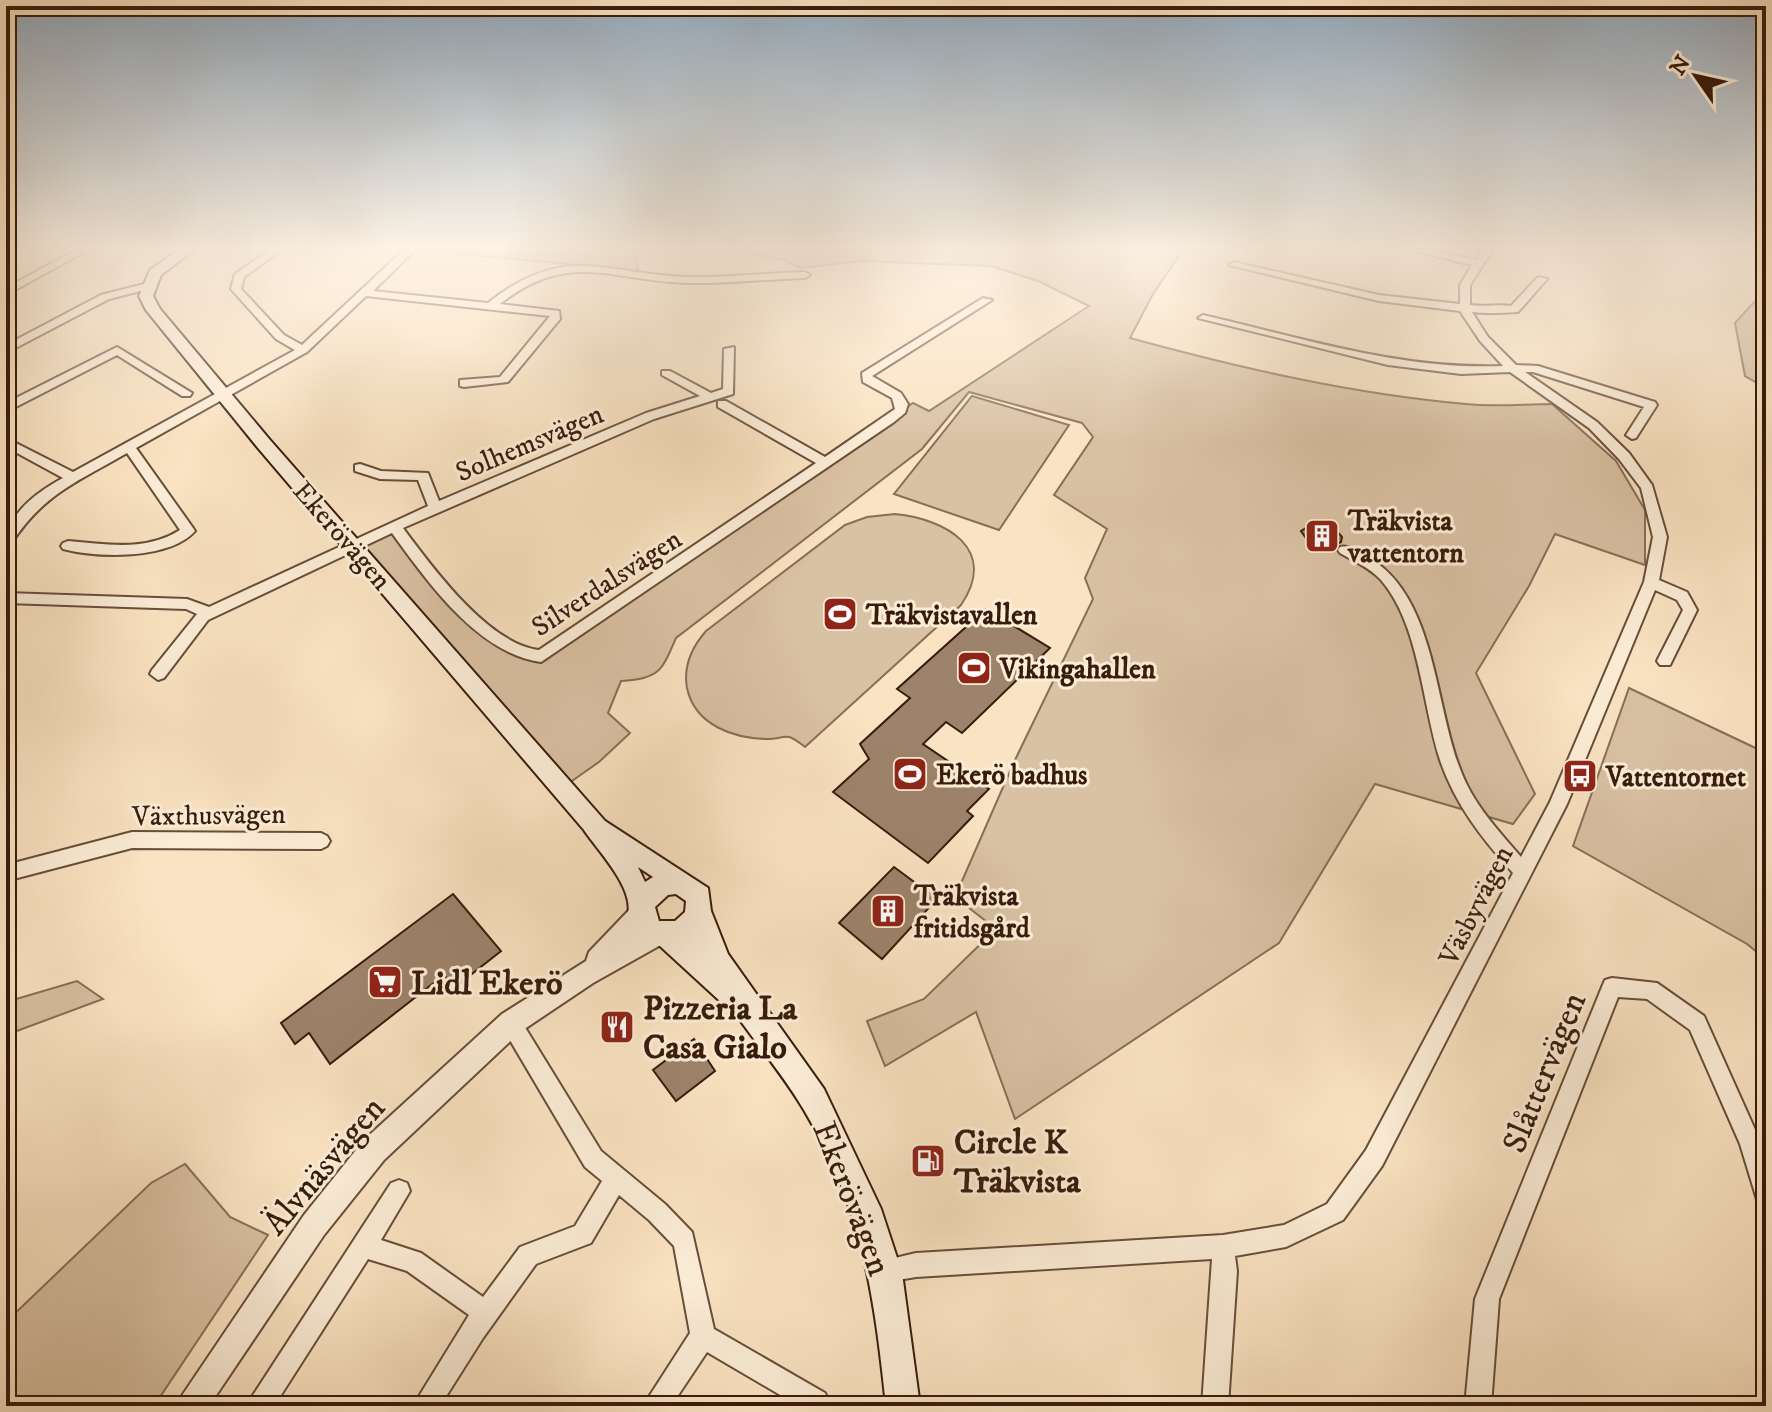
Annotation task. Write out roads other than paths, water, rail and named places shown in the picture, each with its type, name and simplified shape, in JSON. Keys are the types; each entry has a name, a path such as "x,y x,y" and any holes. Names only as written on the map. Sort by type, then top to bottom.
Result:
{"main road":[{"name":"Ekerövägen","path":"155,312 222,396 593,823 631,878 642,909"},
{"name":"Ekerövägen","path":"593,823 680,882"},
{"path":"680,882 699,896 699,913 687,928 663,935 643,923 642,909 655,888 680,882"},
{"name":"Ekerövägen","path":"699,913 703,930 749,1011 814,1099 861,1200 886,1270 903,1406"},
{"name":"Ekerövägen","path":"663,935 749,1011"}],"street":[{"path":"6,350 77,312"},
{"path":"257,312 280,337 303,350"},
{"path":"6,541 21,518 48,492 303,350 344,312"},
{"path":"464,383 504,380 556,317 549,312"},
{"name":"Silverdalsvägen","path":"394,526 430,577 464,610 529,658 541,656 901,410 902,404 897,396 867,380 871,370 967,312"},
{"name":"Väsbyvägen","path":"886,1270 916,1265 1223,1247 1286,1236 1335,1212 1374,1158 1564,791 1651,582 1660,537 1647,488 1624,456 1593,425 1513,369 1484,339 1466,312"},
{"path":"1203,318 1388,362 1461,371 1534,368 1651,405 1632,435"},
{"name":"Solhemsvägen","path":"210,613 394,526 650,416 717,401 729,391 730,349"},
{"path":"6,408 117,350 186,393"},
{"path":"666,373 826,463"},
{"path":"6,442 74,478"},
{"path":"68,546 152,549 177,540 188,531 129,447"},
{"path":"360,468 380,475 423,476 435,508"},
{"path":"1345,550 1386,578 1400,598 1417,643 1457,782 1483,827 1524,872"},
{"path":"1651,582 1682,596 1690,610 1665,661"},
{"path":"6,598 187,604 210,613"},
{"path":"158,674 203,616 210,613"},
{"name":"Växthusvägen","path":"6,873 132,840 321,841"},
{"name":"Älvnäsvägen","path":"584,975 642,909"},
{"name":"Älvnäsvägen","path":"191,1406 314,1225 374,1150 511,1023 584,975 663,935"},
{"name":"Slåttervägen","path":"1478,1406 1487,1299 1612,987 1650,990 1697,1023 1750,1143 1766,1195"},
{"path":"511,1023 593,1159 657,1212 684,1240 703,1336 656,1406"},
{"path":"426,1406 528,1255 583,1235 615,1180"},
{"path":"259,1406 399,1191"},
{"path":"363,1246 413,1261 486,1313"},
{"path":"1215,1406 1225,1271 1223,1247"},
{"path":"703,1336 816,1402"}],"place":[{"name":"Träkvista vattentorn","path":"1322,536"},
{"name":"Träkvistavallen","path":"840,614"},
{"name":"Vikingahallen","path":"974,668"},
{"name":"Ekerö badhus","path":"910,774"},
{"name":"Vattentornet","path":"1580,776"},
{"name":"Träkvista fritidsgård","path":"888,911"},
{"name":"Lidl Ekerö","path":"385,982"},
{"name":"Pizzeria La Casa Gialo","path":"617,1027"},
{"name":"Circle K Träkvista","path":"928,1161"}]}
